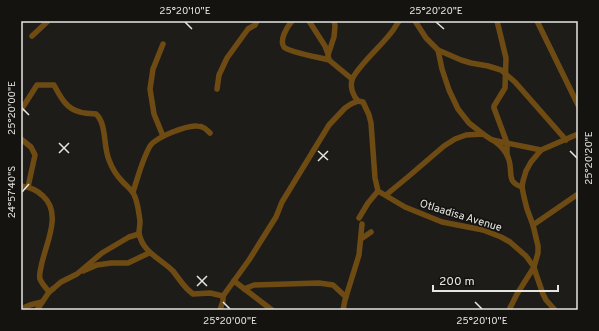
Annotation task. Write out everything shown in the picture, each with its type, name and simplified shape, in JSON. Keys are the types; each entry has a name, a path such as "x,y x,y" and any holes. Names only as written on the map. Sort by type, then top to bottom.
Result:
{"street":[{"path":"32,36 48,21"},
{"path":"217,89 219,75 227,58 248,29 255,25 257,21"},
{"path":"292,21 287,28 283,39 285,48 291,51 329,57"},
{"path":"309,21 325,46 329,57 352,79"},
{"path":"329,57 334,37 334,21"},
{"path":"343,310 358,261 361,240 361,221 368,203 378,191 375,178 371,123 363,102 358,101 355,97 351,86 352,79 356,72 390,35 399,21"},
{"path":"415,21 426,38 438,50 461,60 488,66 506,73 566,140"},
{"path":"497,21 506,58 506,73 505,88 494,108 507,143 507,156"},
{"path":"537,21 578,105"},
{"path":"163,44 153,69 150,89 154,114 163,136"},
{"path":"438,50 442,69 451,96 458,109 469,123 506,152 509,159 510,176 513,182 522,187"},
{"path":"21,110 37,85 54,85 61,99 69,107 80,112 96,114 99,117 103,128 105,148 109,160 118,176 133,192 136,198 140,222 139,234 142,243 149,253 167,266 193,294 210,293 223,296"},
{"path":"220,310 223,296 249,260 276,217 282,202 329,125 345,108 358,101"},
{"path":"466,135 469,123"},
{"path":"133,192 153,143 163,136 190,127 196,126 206,128 210,133"},
{"path":"386,195 444,146 455,139 466,135 483,134"},
{"path":"509,310 534,267 538,253 534,225 527,209 522,187 526,171 541,150 578,134"},
{"path":"21,139 31,147 35,155 28,187"},
{"path":"492,140 541,150"},
{"path":"21,186 28,187 40,193 47,199 53,212 53,220 40,273 40,279 49,292"},
{"name":"Otlaadisa Avenue","path":"378,191 405,207 442,222 484,230 510,242 526,256 534,267 543,294 555,310"},
{"path":"534,225 578,194"},
{"path":"361,240 371,232"},
{"path":"77,274 102,253 120,242 139,234"},
{"path":"37,310 49,292 61,282 97,265 128,263 149,253"},
{"path":"234,281 272,310"},
{"path":"244,289 254,285 319,283 333,286 346,297"},
{"path":"21,309 42,302"}]}
